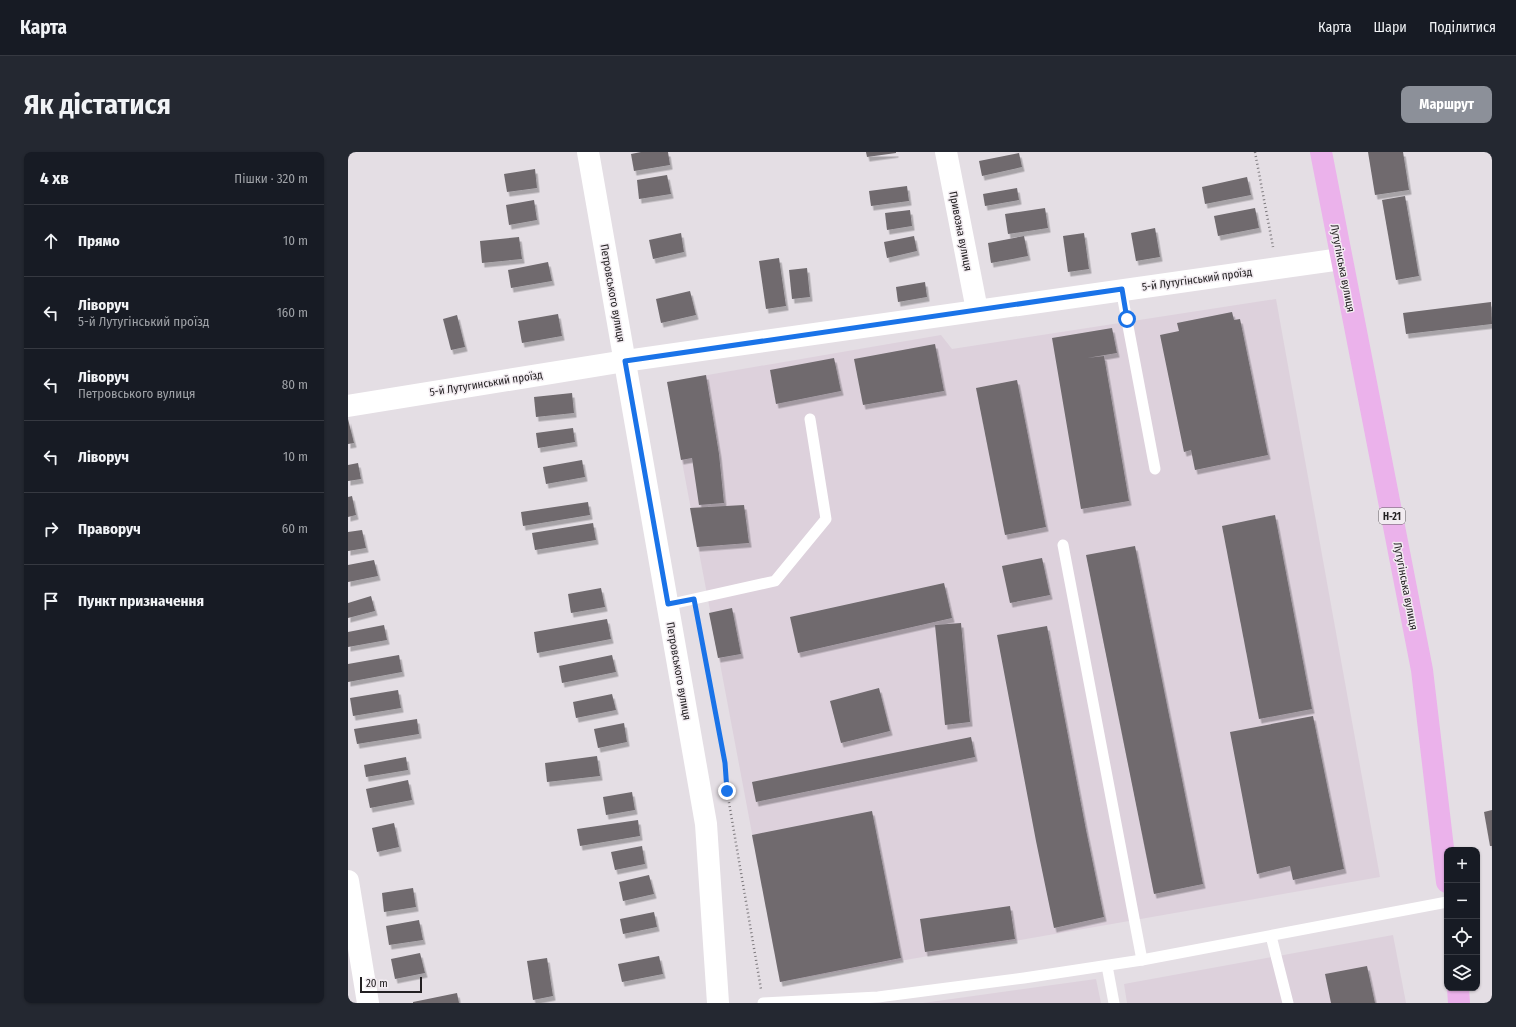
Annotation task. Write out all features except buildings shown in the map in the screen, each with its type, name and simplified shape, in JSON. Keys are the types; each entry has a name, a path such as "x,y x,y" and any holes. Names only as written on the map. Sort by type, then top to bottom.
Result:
{"main road":[{"name":"Лутугінська вулиця","path":"1321,152 1422,670 1444,857"},
{"path":"1458,991 1459,1003"}],"street":[{"name":"Петровського вулиця","path":"588,152 706,824 718,1003"},
{"name":"Привозна вулиця","path":"946,152 977,310"},
{"name":"5-й Лутугінський проїзд","path":"625,361 1341,258"},
{"name":"5-й Лутугинський проїзд","path":"348,406 625,361"},
{"path":"348,881 368,1003"}],"lane":[{"path":"1122,289 1155,469"},
{"path":"668,604 775,581 826,519 810,419"},
{"path":"1063,545 1142,960"},
{"path":"763,1003 889,999 1142,960 1444,903"},
{"path":"1271,936 1288,1003"},
{"path":"1107,966 1114,1003"}],"path":[{"path":"1255,152 1276,268"},
{"path":"694,599 725,763 727,791 763,1003"}],"shaded area":[{"path":"1276,299 1380,877 780,982 667,382 941,335 952,349"},
{"path":"1393,935 1406,1003 1127,1003 1124,984"},
{"path":"1096,979 1101,1003 923,1003"}],"route":[{"path":"727,791 725,763 694,599 668,604 625,361 1122,289 1127,319"}]}
